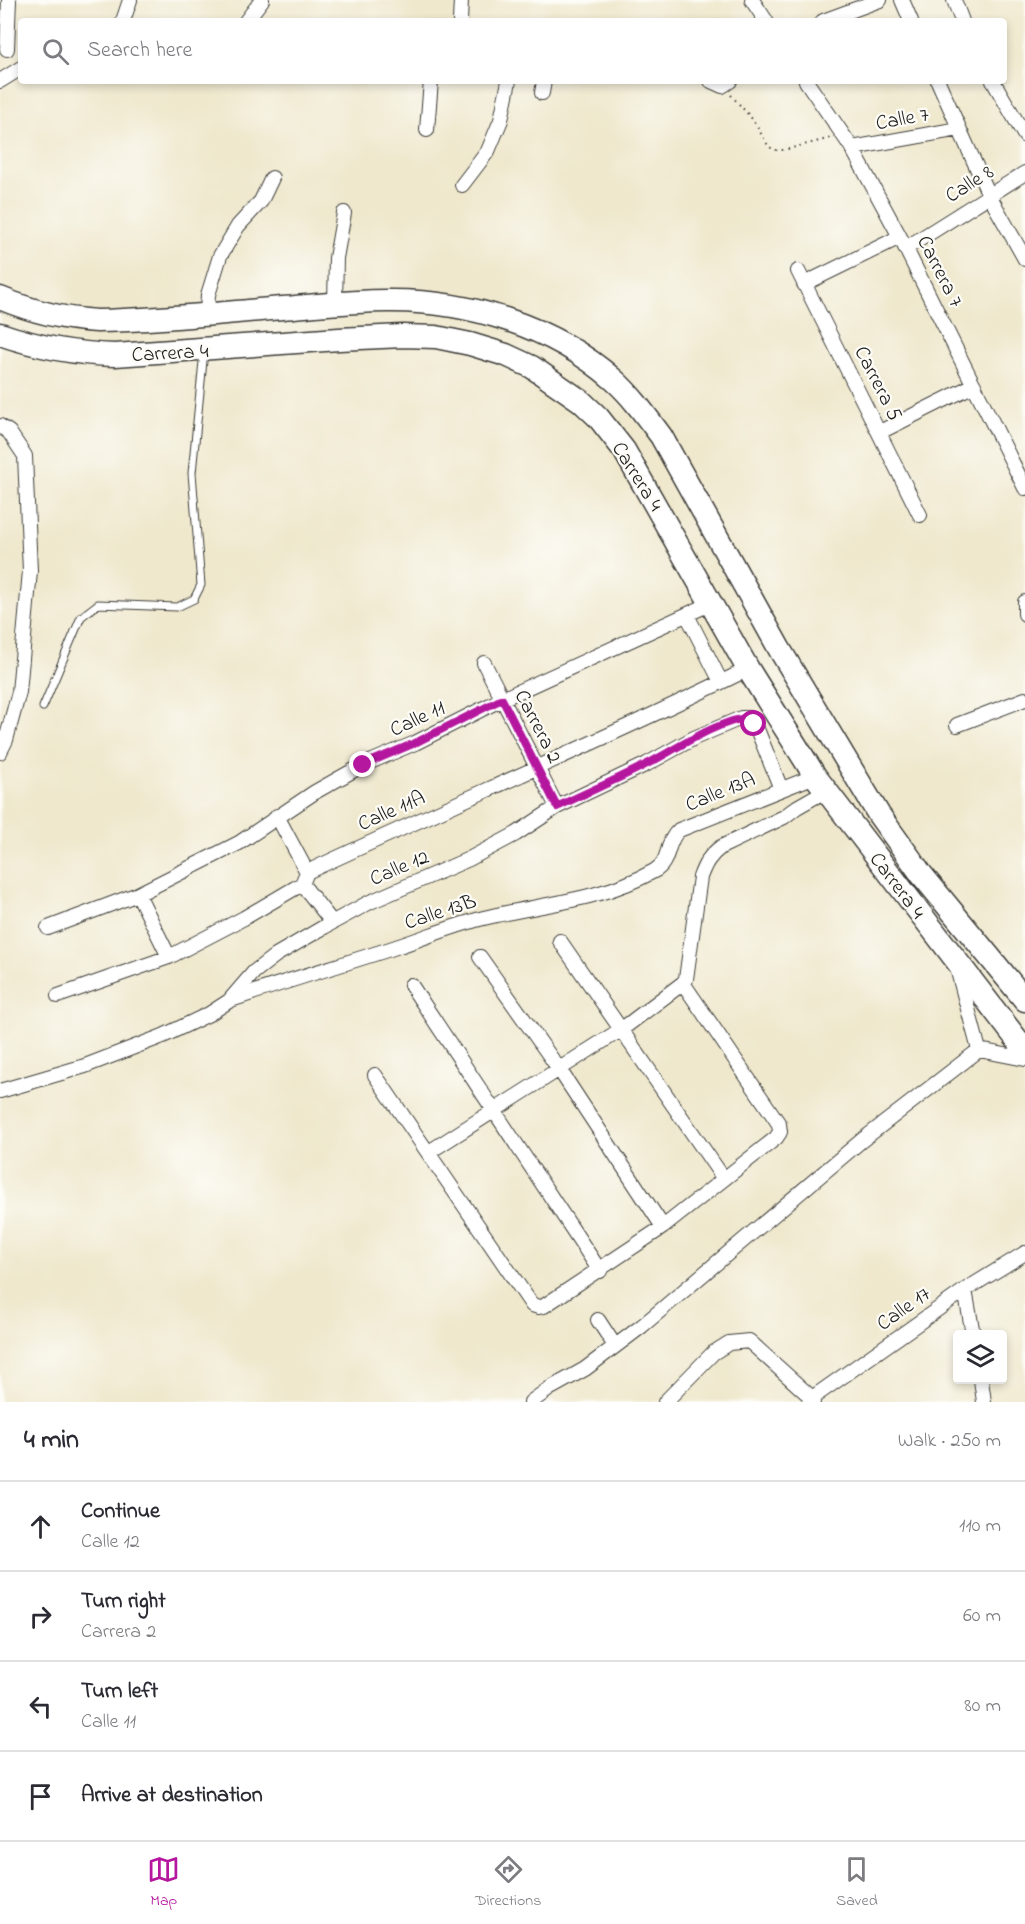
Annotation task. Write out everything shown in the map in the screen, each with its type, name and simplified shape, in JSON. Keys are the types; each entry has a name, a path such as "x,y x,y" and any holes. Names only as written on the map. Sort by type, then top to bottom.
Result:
{"highway":[{"name":"Carrera 4","path":"0,298 47,314 76,320 127,321 335,304 422,302 450,306 510,321 566,346 593,363 636,403 661,436 780,650 879,815 922,875 1025,1000"},
{"name":"Carrera 4","path":"0,334 29,344 86,354 115,355 403,336 436,337 506,355 556,382 598,417 619,442 662,514 748,669 824,788 1025,1050"},
{"path":"662,514 694,496"}],"street":[{"path":"9,0 9,49"},
{"path":"124,18 130,0"},
{"path":"248,18 262,0"},
{"path":"460,18 461,0"},
{"path":"752,0 764,18"},
{"path":"831,18 880,0"},
{"path":"902,0 910,18"},
{"path":"954,0 961,18"},
{"path":"0,81 18,70"},
{"path":"427,130 431,84"},
{"path":"462,185 488,151 501,120 508,84"},
{"name":"Carrera 7","path":"808,84 852,148 903,243 1025,488"},
{"path":"939,84 989,195 1025,259"},
{"path":"995,84 1025,136"},
{"name":"Calle 7","path":"852,148 959,129"},
{"name":"Calle 8","path":"801,277 903,243 1025,172"},
{"path":"207,314 208,295 220,256 238,226 261,201 272,178"},
{"path":"335,304 336,258 344,213"},
{"name":"Carrera 5","path":"801,277 920,515"},
{"path":"880,432 974,385"},
{"path":"0,426 9,432 25,456 30,571 19,692 6,740 0,752"},
{"name":"Calle 11","path":"48,928 138,894 239,843 315,792 363,765 415,743 502,699 712,603"},
{"path":"687,615 721,682"},
{"name":"Carrera 2","path":"484,663 557,807"},
{"name":"Calle 11A","path":"58,996 169,957 244,918 305,878 402,827 537,769 748,669"},
{"path":"957,725 1025,699"},
{"name":"Calle 12","path":"0,1091 85,1066 163,1036 209,1014 229,1001 261,966 332,922 370,902 469,859 516,834 557,807 647,764 694,738 741,718 749,718 754,724 781,789"},
{"path":"429,1152 622,1029 683,983 686,979 700,877 712,853 784,817 824,788"},
{"name":"Calle 13A","path":"663,865 669,842 679,830 781,789 824,788"},
{"path":"277,816 305,878 332,922"},
{"name":"Calle 13B","path":"229,1001 486,917 575,901 617,888 663,865"},
{"path":"138,894 169,957"},
{"path":"560,940 724,1179"},
{"path":"480,957 559,1069 663,1227"},
{"path":"954,959 979,1050"},
{"path":"375,1075 532,1305 544,1306 600,1271 663,1227 776,1138 780,1132 779,1124 683,983"},
{"path":"411,984 600,1271"},
{"path":"531,1402 585,1369 651,1318 861,1141 979,1050 1025,1059"},
{"name":"Calle 17","path":"812,1401 965,1290 1025,1253"},
{"path":"965,1290 972,1330"},
{"path":"598,1320 615,1346"},
{"path":"665,1402 713,1353 729,1343 749,1341 812,1401"},
{"path":"982,1384 984,1402"}],"lane":[{"path":"43,707 81,617 98,604 177,607 194,599 201,585 192,473 204,350"}],"path":[{"path":"722,84 745,108 769,147 776,150 843,135"}],"route":[{"path":"363,765 415,743 502,699 557,807 647,764 694,738 741,718 749,718 754,724"}]}
